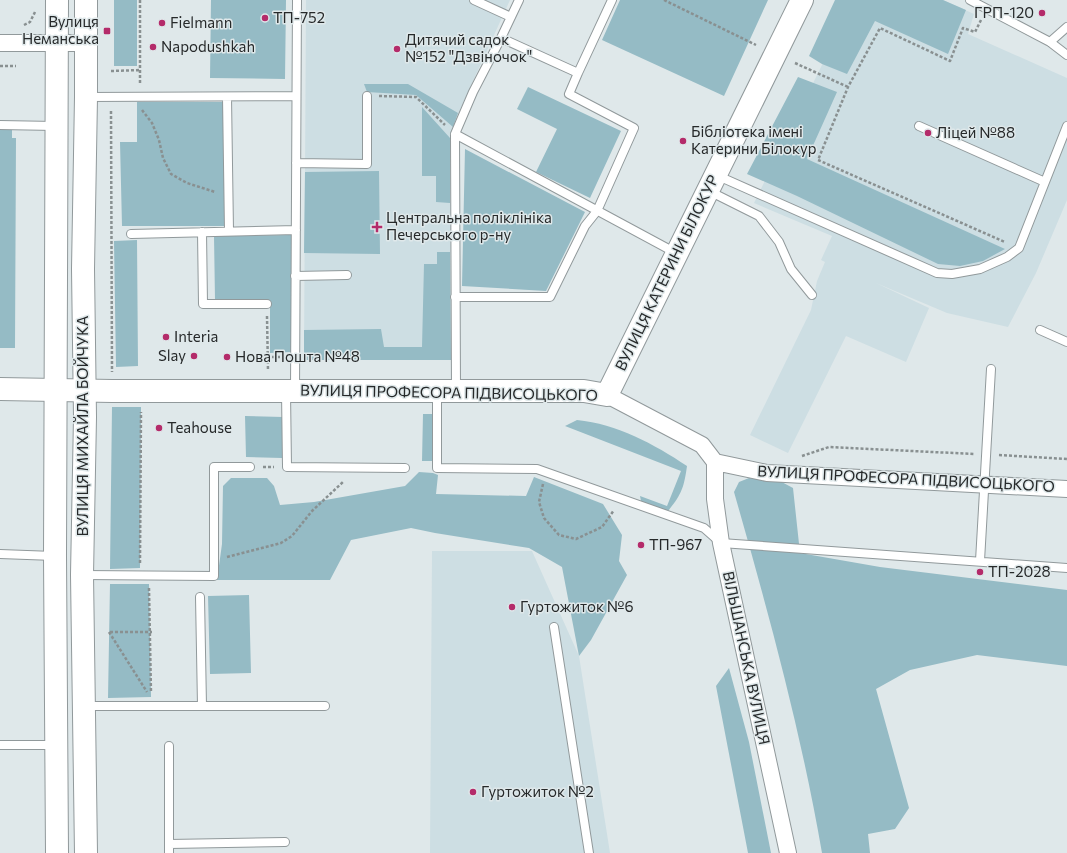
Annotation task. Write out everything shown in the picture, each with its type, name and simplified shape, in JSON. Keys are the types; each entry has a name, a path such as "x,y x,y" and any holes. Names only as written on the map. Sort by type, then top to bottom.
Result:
{"main road":[{"name":"ВУЛИЦЯ МИХАЙЛА БОЙЧУКА","path":"57,0 55,556 57,853"},
{"name":"ВУЛИЦЯ МИХАЙЛА БОЙЧУКА","path":"86,0 83,269 85,390 82,575 86,853"},
{"name":"ВУЛИЦЯ КАТЕРИНИ БІЛОКУР","path":"607,395 802,0"},
{"name":"ВУЛИЦЯ ПРОФЕСОРА ПІДВИСОЦЬКОГО","path":"0,390 584,391 607,395"}],"street":[{"path":"0,43 86,43"},
{"name":"ВУЛИЦЯ ПРОФЕСОРА ПІДВИСОЦЬКОГО","path":"607,395 702,445 715,462 767,473 1067,489"},
{"name":"ВІЛЬШАНСЬКА ВУЛИЦЯ","path":"715,462 715,499 721,543 788,853"}],"lane":[{"path":"297,0 296,276 286,468 406,468"},
{"path":"474,0 511,18"},
{"path":"519,0 473,92 455,134 455,297 447,391 437,468 537,469 704,528 721,543 1067,568"},
{"path":"455,297 550,297 585,226 597,211 634,128 569,94 612,0"},
{"path":"970,0 1050,42 1067,55"},
{"path":"1050,42 1067,27"},
{"path":"501,38 578,73"},
{"path":"86,97 296,96"},
{"path":"296,163 367,164 367,96"},
{"path":"227,97 229,231"},
{"path":"0,125 56,126"},
{"path":"919,126 1045,182"},
{"path":"712,182 937,273 952,274 980,269 994,264 1019,248 1067,126"},
{"path":"455,134 677,253"},
{"path":"712,182 759,216 779,242 791,269 812,295"},
{"path":"131,234 296,230"},
{"path":"202,232 202,304 267,304"},
{"path":"296,276 346,275"},
{"path":"1040,330 1067,342"},
{"path":"980,561 991,369"},
{"path":"82,575 214,576 214,467 250,468"},
{"path":"0,554 55,556"},
{"path":"200,597 202,706"},
{"path":"554,627 589,853"},
{"path":"84,706 325,706"},
{"path":"0,745 56,745"},
{"path":"169,746 169,853"},
{"path":"169,844 285,842"}],"path":[{"path":"140,0 140,97 142,111 152,122 159,140 163,158 171,174 187,183 228,196"},
{"path":"664,0 756,45"},
{"path":"986,9 975,32 964,28 950,61 880,28 848,87 818,160 1019,248"},
{"path":"24,25 30,22 35,12"},
{"path":"795,63 848,87"},
{"path":"0,66 16,66"},
{"path":"111,71 140,70"},
{"path":"367,96 416,97 455,134"},
{"path":"111,97 112,372"},
{"path":"267,304 268,371"},
{"path":"140,407 140,576"},
{"path":"797,458 829,447 1067,459"},
{"path":"250,468 286,468"},
{"path":"214,560 281,543 292,536 312,511 358,468"},
{"path":"545,472 539,502 544,518 559,535 576,539 602,527 622,499"},
{"path":"149,584 151,632 151,697 109,632 151,632"}],"shaded area":[{"path":"114,0 137,0 137,66 114,66"},
{"path":"211,0 286,0 285,79 210,78"},
{"name":"Центральна поліклініка Печерського р-ну","path":"306,0 510,0 458,114 450,138 451,360 304,360"},
{"path":"620,0 768,0 724,96 602,40"},
{"path":"835,0 943,0 966,10 948,54 875,21 847,74 822,64 809,56"},
{"name":"Ліцей №88","path":"854,0 943,0 974,14 968,34 1067,78 1067,200 1036,273 1008,327 947,313 876,283 929,308 906,362 846,336 788,453 750,435 811,310 817,281 825,262 821,260 832,236 754,203"},
{"path":"798,77 837,92 807,159 1005,249 983,261 960,266 938,264 797,196 747,174"},
{"path":"364,84 408,84 458,113 453,127 416,95 367,92"},
{"path":"528,87 621,131 590,198 536,172 557,129 517,109"},
{"path":"137,102 224,102 224,226 122,226 120,142 137,142"},
{"path":"422,107 450,138 450,203 436,202 436,176 422,176"},
{"path":"0,130 12,130 12,138 16,138 15,348 0,348"},
{"path":"465,149 585,212 546,291 462,286"},
{"path":"379,171 380,254 304,253 305,172"},
{"path":"291,235 291,352 270,353 270,301 215,299 214,236"},
{"path":"137,240 138,366 116,367 114,241"},
{"path":"437,252 450,252 451,360 304,360 304,330 381,329 384,347 422,347 424,264 437,264"},
{"path":"112,407 141,407 140,568 110,569"},
{"path":"423,414 432,414 432,461 422,461"},
{"path":"245,416 283,417 282,458 246,457"},
{"path":"577,420 592,422 635,436 662,450 687,466 682,490 668,511 641,501 640,496 667,506 681,471 565,426"},
{"path":"419,472 438,475 436,494 526,496 534,477 603,504 622,535 619,561 627,575 591,640 579,656 562,567 529,548 411,528 351,540 330,580 217,580 222,544 223,486 231,478 267,478 274,486 280,505 314,502 405,486"},
{"path":"749,478 778,480 793,488 800,553 880,567 1067,590 1067,666 977,655 910,670 876,689 909,808 895,829 868,834 870,853 822,853 814,807 783,671 734,492 739,482"},
{"path":"432,551 532,551 579,656 610,853 430,853"},
{"path":"110,584 149,584 151,697 108,698"},
{"path":"249,595 251,673 210,674 208,596"},
{"path":"729,668 749,742 771,853 748,853 716,686"}],"place":[{"name":"ГРП-120","path":"1042,13"},
{"name":"ТП-752","path":"265,18"},
{"name":"Fielmann","path":"162,23"},
{"name":"Вулиця Неманська","path":"107,31"},
{"name":"Napodushkah","path":"153,47"},
{"name":"Дитячий садок №152 \"Дзвіночок\"","path":"397,49"},
{"name":"Ліцей №88","path":"928,133"},
{"name":"Бібліотека імені Катерини Білокур","path":"683,141"},
{"name":"Центральна поліклініка Печерського р-ну","path":"377,227"},
{"name":"Interia","path":"166,337"},
{"name":"Slay","path":"194,356"},
{"name":"Нова Пошта №48","path":"227,357"},
{"name":"Teahouse","path":"159,428"},
{"name":"ТП-967","path":"641,545"},
{"name":"ТП-2028","path":"980,572"},
{"name":"Гуртожиток №6","path":"512,607"},
{"name":"Гуртожиток №2","path":"473,792"}]}
